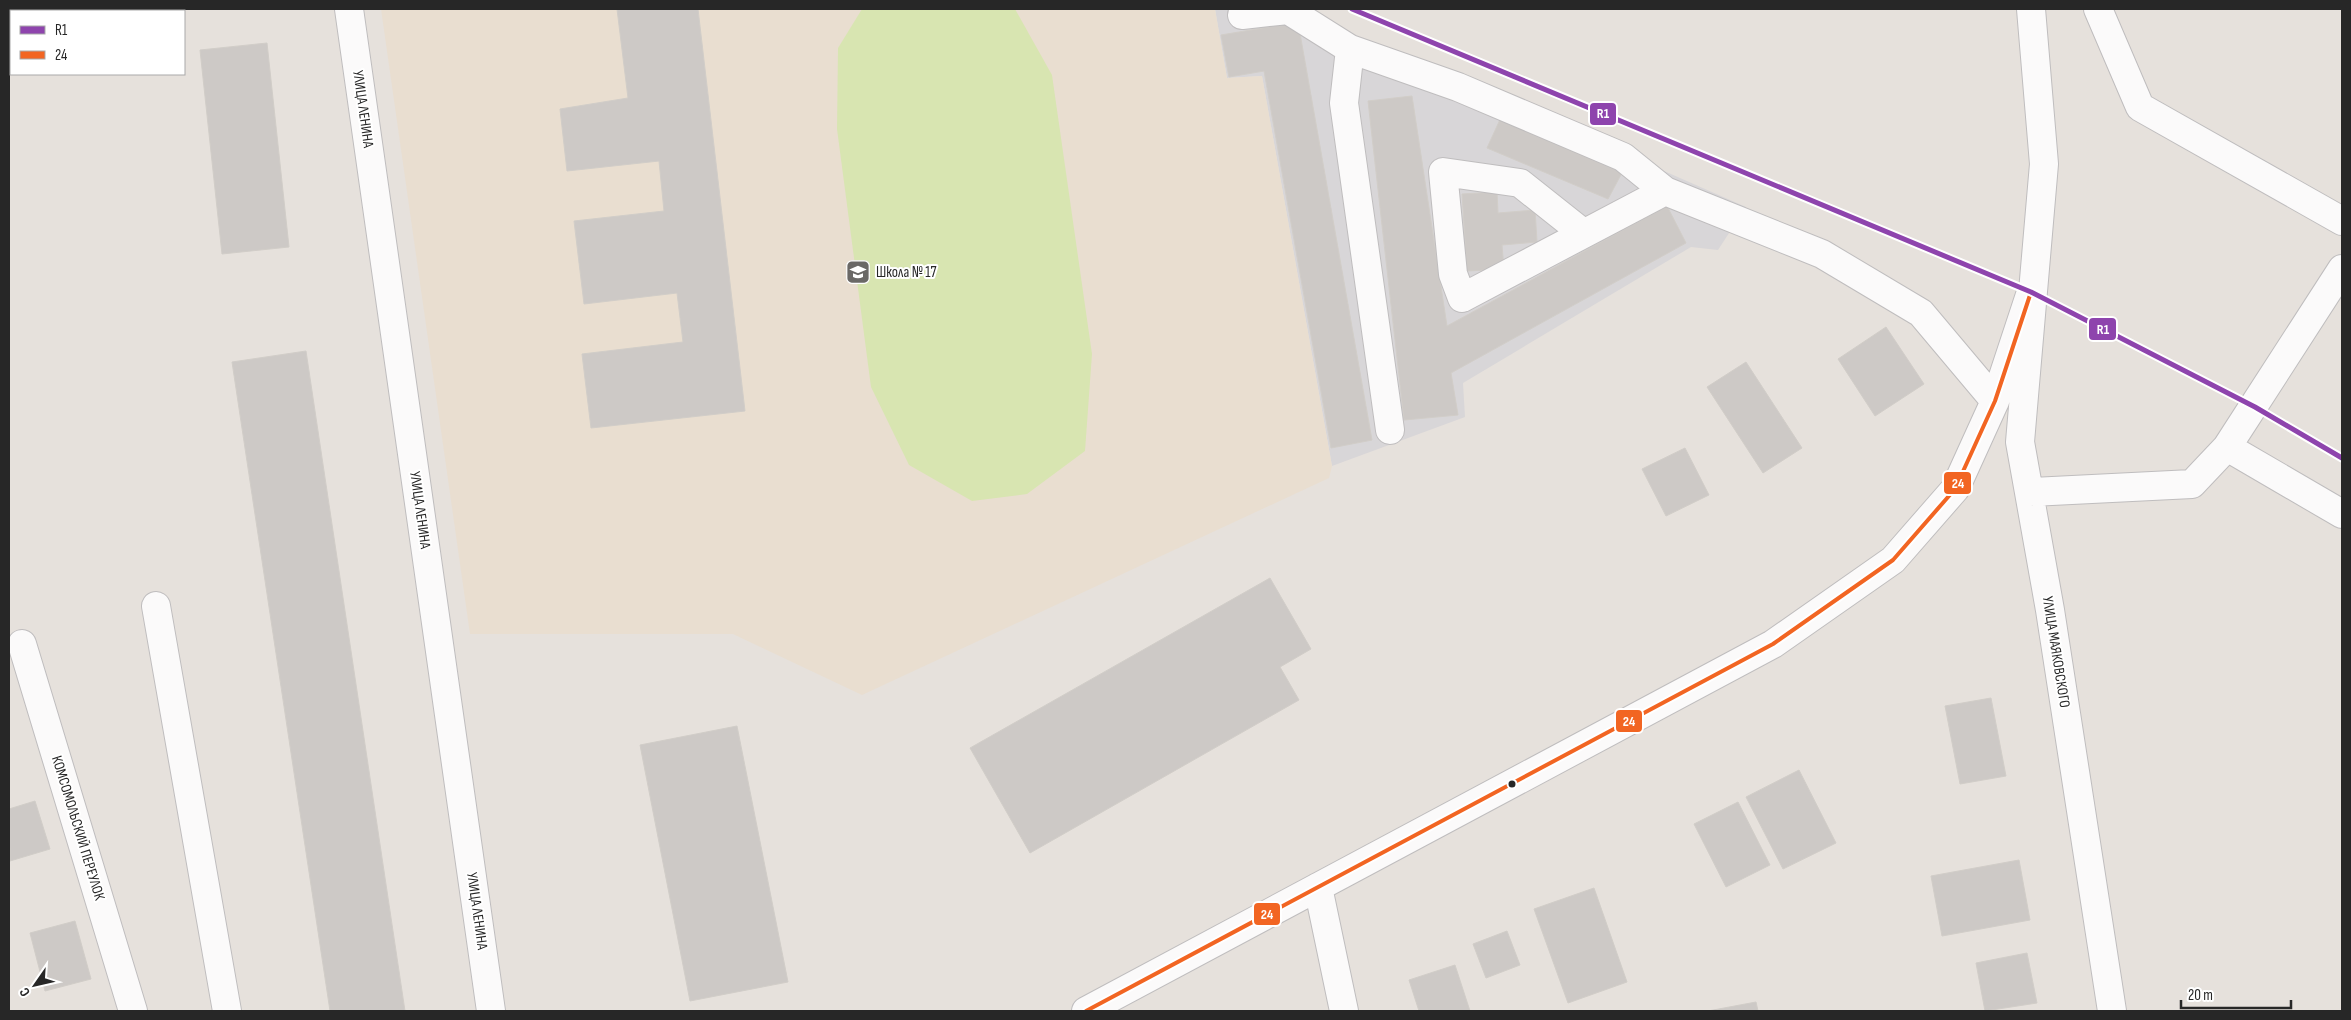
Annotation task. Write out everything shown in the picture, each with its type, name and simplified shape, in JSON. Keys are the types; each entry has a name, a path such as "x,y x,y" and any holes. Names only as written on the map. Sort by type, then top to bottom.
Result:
{"street":[{"name":"УЛИЦА ЛЕНИНА","path":"349,9 491,1011"},
{"path":"1086,1011 1773,644 1893,560 1955,490 1996,401 2031,292 2044,164 2031,9"},
{"path":"2098,9 2140,107 2342,222"},
{"path":"1242,15 1288,10 1350,49 1458,87 1623,157 1665,191 1822,254 1921,312 1996,401"},
{"path":"1350,49 1344,103 1390,430"},
{"path":"1583,233 1520,183 1443,172 1453,274 1462,298 1665,191"},
{"path":"2030,492 2192,484 2227,447 2342,269"},
{"name":"УЛИЦА МАЯКОВСКОГО","path":"2031,292 2020,442 2030,492 2112,1011"},
{"path":"2227,447 2342,514"},
{"path":"156,606 227,1011"},
{"name":"КОМСОМОЛЬСКИЙ ПЕРЕУЛОК","path":"22,644 133,1011"},
{"path":"1318,887 1344,1011"}],"shaded area":[{"name":"Школа № 17","path":"381,9 1215,9 1227,78 1262,76 1332,466 1329,478 862,695 733,634 470,634"},
{"path":"1215,9 1295,9 1746,207 1718,250 1691,247 1463,383 1465,417 1332,466 1262,76 1227,78"}],"green space":[{"path":"862,9 1015,9 1052,75 1092,354 1085,451 1027,494 972,501 909,465 871,387 837,129 838,48"}],"building":[{"path":"617,9 698,9 745,411 591,428 582,354 683,342 677,293 584,304 574,221 664,211 659,161 567,171 560,109 628,98"},
{"path":"1298,22 1372,440 1331,448 1264,71 1229,77 1221,35"},
{"path":"267,43 289,247 222,254 200,50"},
{"path":"1412,96 1447,326 1667,206 1686,243 1451,373 1458,415 1404,420 1368,101"},
{"path":"1503,113 1624,169 1608,199 1487,148"},
{"path":"1497,192 1498,213 1535,210 1537,242 1502,245 1504,269 1467,271 1462,194"},
{"path":"1886,327 1924,384 1875,416 1838,359"},
{"path":"306,351 405,1011 330,1011 232,362"},
{"path":"1746,362 1802,448 1763,473 1707,387"},
{"path":"1685,448 1709,495 1666,516 1642,469"},
{"path":"1270,578 1311,649 1280,667 1299,700 1030,853 970,748"},
{"path":"1991,698 2006,776 1960,784 1945,706"},
{"path":"737,726 788,982 690,1001 640,745"},
{"path":"1799,770 1836,843 1783,869 1746,797"},
{"path":"35,801 50,849 10,861 9,809"},
{"path":"1738,802 1770,865 1726,887 1694,824"},
{"path":"2019,860 2030,920 1942,936 1931,876"},
{"path":"1594,888 1627,982 1568,1003 1534,909"},
{"path":"75,921 91,979 45,991 30,933"},
{"path":"1507,931 1520,965 1486,978 1473,944"},
{"path":"2027,953 2037,1003 1985,1011 1976,963"},
{"path":"1455,965 1470,1011 1419,1011 1409,980"},
{"path":"1756,1002 1758,1011 1708,1011"}],"transit line":[{"name":"R1","path":"1352,9 2031,292 2255,407 2342,458"},
{"name":"24","path":"1086,1011 1773,644 1893,560 1955,489 1995,401 2031,292"}],"place":[{"name":"Школа № 17","path":"858,272"}]}
